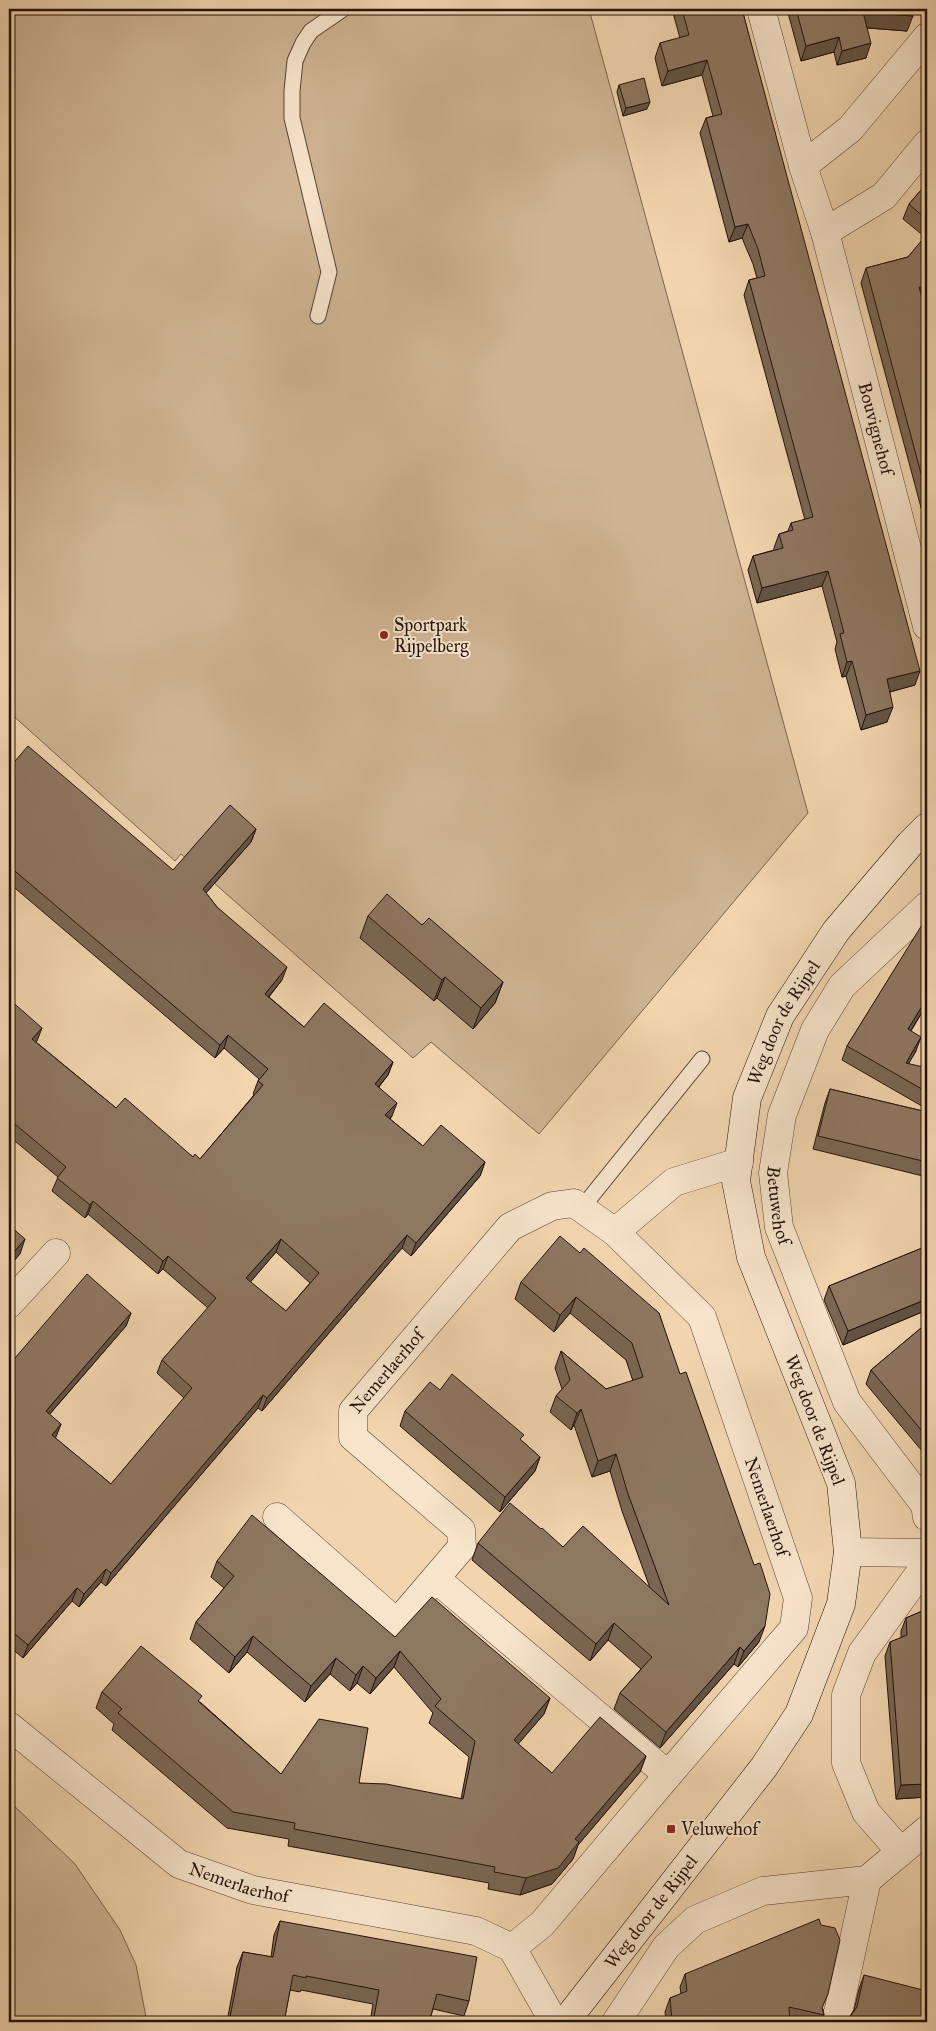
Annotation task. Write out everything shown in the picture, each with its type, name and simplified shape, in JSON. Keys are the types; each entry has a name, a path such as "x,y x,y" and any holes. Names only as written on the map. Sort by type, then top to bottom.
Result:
{"street":[{"name":"Bouvignehof","path":"761,9 803,166 825,232 927,626"},
{"path":"803,166 850,128 927,37"},
{"path":"825,232 884,196 927,144"},
{"name":"Weg door de Rijpel","path":"565,2022 764,1768 799,1714 841,1604 848,1552 841,1483 751,1257 736,1181 747,1098 780,1016 836,931 910,844 927,827"},
{"name":"Betuwehof","path":"927,906 842,986 815,1030 782,1115 772,1173 779,1227 847,1402 925,1505 927,1517"},
{"path":"615,1232 674,1182 739,1162"},
{"name":"Nemerlaerhof","path":"9,1726 179,1864 253,1890 476,1931 512,1948 542,1924 794,1628 798,1598 702,1317 615,1232 574,1203 552,1206 510,1227 353,1411 352,1437 461,1530 462,1547 397,1623 277,1517"},
{"path":"9,1304 56,1252"},
{"path":"848,1552 927,1553"},
{"path":"900,1851 866,1812 846,1763 846,1696 862,1653 927,1563"},
{"path":"436,1579 668,1775"},
{"path":"616,2022 666,1947 695,1920 763,1891 867,1880 927,1830"},
{"path":"833,2022 838,2013 867,1880"},
{"path":"512,1948 554,2022"}],"lane":[{"path":"318,316 329,272 292,118 292,91 295,61 303,44 311,31 342,9"},
{"path":"581,1209 702,1059"}],"shaded area":[{"name":"Sportpark Rijpelberg","path":"9,9 589,9 808,813 539,1134 431,1042 413,1058 181,854 175,861 9,712"},
{"path":"9,1801 75,1864 120,1930 136,1965 147,2022 9,2022"}],"building":[{"path":"682,9 742,9 920,671 887,679 893,707 866,715 852,661 847,662 840,634 844,633 828,571 762,588 753,556 783,548 779,534 793,530 791,523 813,517 749,280 765,276 758,249 748,224 735,227 706,118 722,114 707,60 668,71 660,43 689,35"},
{"path":"796,9 913,9 913,16 863,12 871,43 842,51 839,37 806,46"},
{"path":"644,78 650,102 626,108 619,85"},
{"path":"927,183 927,220 909,204"},
{"path":"927,234 927,280 921,288 919,287 927,316 927,496 866,268 908,257"},
{"path":"28,746 173,870 230,805 256,829 203,889 217,907 287,967 265,994 304,1027 324,1003 393,1062 375,1084 397,1103 385,1115 423,1146 441,1125 485,1162 416,1243 407,1235 267,1398 263,1395 111,1573 106,1569 84,1594 77,1588 28,1645 9,1629 9,1365 87,1274 131,1313 46,1411 61,1424 52,1435 111,1484 192,1388 162,1360 216,1298 168,1256 163,1261 93,1201 90,1205 57,1178 66,1167 9,1119 9,999 42,1028 32,1039 116,1108 125,1098 193,1157 195,1154 200,1159 263,1085 258,1081 268,1069 228,1035 220,1045 9,866 9,768","holes":["281,1239 319,1273 286,1311 246,1278"]},
{"path":"387,894 422,925 429,918 503,982 481,1008 445,977 442,980 368,916"},
{"path":"927,918 927,998 908,1029 921,1037 906,1063 927,1068 927,1092 847,1046"},
{"path":"830,1089 927,1112 927,1162 818,1136"},
{"path":"9,1225 25,1239 9,1258"},
{"path":"560,1236 580,1253 584,1248 659,1313 680,1374 686,1372 754,1565 760,1563 770,1594 765,1626 744,1651 740,1647 666,1732 620,1693 652,1657 614,1623 596,1644 478,1543 510,1503 563,1547 583,1526 669,1605 628,1494 616,1454 598,1461 581,1409 577,1413 556,1396 570,1380 561,1351 606,1389 643,1377 632,1343 576,1297 560,1315 521,1282"},
{"path":"927,1246 927,1299 848,1331 829,1286"},
{"path":"927,1323 927,1345 921,1348 927,1354 927,1437 871,1370"},
{"path":"452,1374 524,1435 520,1439 540,1457 505,1497 405,1411 430,1382 440,1390"},
{"path":"252,1515 395,1637 432,1597 550,1698 514,1740 552,1773 600,1717 646,1756 575,1839 579,1842 558,1868 526,1878 494,1872 495,1867 294,1829 295,1823 233,1812 118,1713 122,1709 102,1692 141,1646 202,1696 198,1701 281,1774 319,1719 368,1728 359,1783 386,1784 463,1799 475,1741 435,1706 441,1699 400,1651 376,1678 363,1666 356,1675 336,1658 311,1686 253,1636 235,1657 196,1622 234,1576 217,1561"},
{"path":"927,1609 927,1784 901,1785 890,1642 907,1635 906,1618"},
{"path":"819,1919 821,1925 835,1928 840,1940 828,1994 822,2008 824,2015 789,2007 790,2022 672,2022 670,1998 687,1991 685,1974"},
{"path":"280,1921 477,1957 469,2001 437,1994 429,2022 373,2022 379,1990 293,1975 284,2022 229,2022 243,1952 273,1957"},
{"path":"864,1975 927,1991 927,2022 847,2021 857,2007"}],"place":[{"name":"Sportpark Rijpelberg","path":"384,635"},
{"name":"Veluwehof","path":"671,1829"}]}
